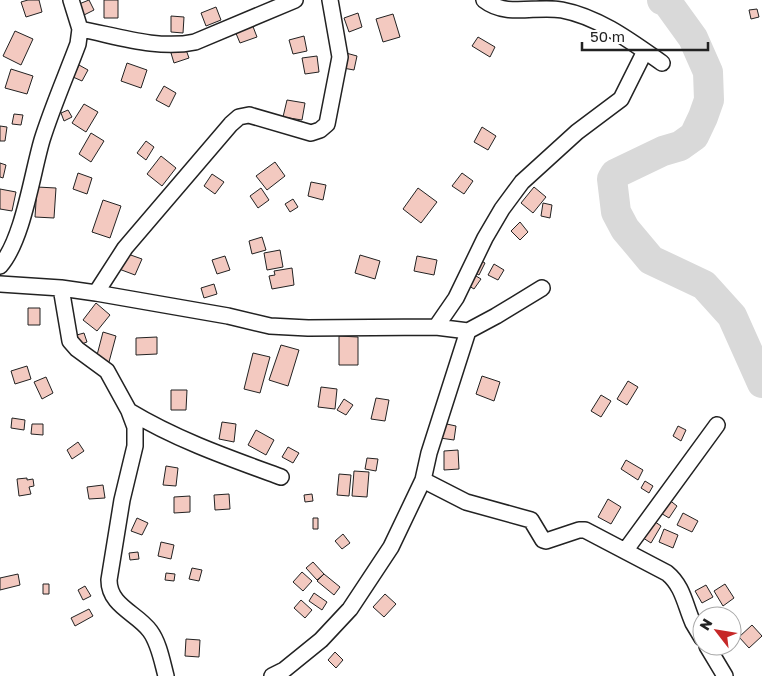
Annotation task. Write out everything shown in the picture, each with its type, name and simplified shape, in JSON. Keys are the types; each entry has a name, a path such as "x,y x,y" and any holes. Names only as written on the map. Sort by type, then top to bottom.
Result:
{"street":[{"path":"0,266 21,223 42,139 78,44 80,29 71,0"},
{"path":"80,29 161,45 178,46 196,42 295,0"},
{"path":"96,293 125,248 239,117 250,115 311,133 320,130 327,124 340,57 330,0"},
{"path":"484,0 499,9 560,10 593,19 662,63"},
{"path":"436,327 456,298 489,231 517,189 570,137 620,99 633,78 645,51"},
{"path":"0,284 61,288 96,293 228,316 270,326 308,328 436,327 468,331 542,288"},
{"path":"61,288 70,341 77,349 107,371 129,411 135,427 135,446 122,500 109,588 112,595 129,613 143,623 151,632 158,647 166,676"},
{"path":"272,676 284,670 321,640 350,609 391,547 422,480 468,331"},
{"path":"129,411 152,425 206,450 281,477"},
{"path":"625,551 717,425"},
{"path":"422,480 466,502 531,520 546,542 579,530 585,530 675,579 685,599 692,620"},
{"path":"713,656 725,676"}],"building":[{"path":"39,0 42,12 26,17 21,2"},
{"path":"89,0 94,10 84,15 79,4"},
{"path":"104,0 118,0 118,18 104,18"},
{"path":"216,7 221,20 206,26 201,13"},
{"path":"757,9 759,17 751,19 749,10"},
{"path":"358,13 362,27 349,32 344,18"},
{"path":"393,14 400,37 383,42 376,19"},
{"path":"171,16 184,17 183,33 171,32"},
{"path":"252,24 257,37 240,43 235,31"},
{"path":"15,31 33,39 21,65 3,56"},
{"path":"304,36 307,51 293,54 289,40"},
{"path":"478,37 495,47 490,57 472,46"},
{"path":"185,47 189,58 174,63 171,53"},
{"path":"346,53 357,56 354,70 343,68"},
{"path":"317,56 319,72 305,74 302,58"},
{"path":"127,63 147,70 141,88 121,81"},
{"path":"79,65 88,70 82,81 73,77"},
{"path":"11,69 33,76 27,94 5,88"},
{"path":"164,86 176,93 169,107 156,100"},
{"path":"287,100 305,103 302,120 283,117"},
{"path":"84,104 98,112 86,132 72,123"},
{"path":"68,110 72,117 64,121 61,113"},
{"path":"14,114 23,115 21,125 12,124"},
{"path":"0,126 7,127 5,141 0,141"},
{"path":"482,127 496,136 488,150 474,142"},
{"path":"91,133 104,141 91,162 79,154"},
{"path":"146,141 154,147 146,160 137,153"},
{"path":"161,156 176,168 162,186 147,174"},
{"path":"275,162 285,176 267,190 256,176"},
{"path":"0,163 6,165 3,178 0,177"},
{"path":"78,173 92,178 87,194 73,189"},
{"path":"462,173 473,181 464,194 452,186"},
{"path":"212,174 224,182 215,194 204,186"},
{"path":"311,182 326,185 323,200 308,196"},
{"path":"37,187 56,188 54,218 35,217"},
{"path":"534,187 546,197 533,213 521,203"},
{"path":"261,188 269,200 258,208 250,196"},
{"path":"418,188 437,202 421,223 403,209"},
{"path":"0,189 16,192 12,211 0,209"},
{"path":"293,199 298,207 290,212 285,204"},
{"path":"103,200 121,206 110,238 92,232"},
{"path":"543,203 552,205 550,218 541,216"},
{"path":"520,222 528,232 520,240 511,231"},
{"path":"262,237 266,250 252,254 249,241"},
{"path":"280,250 283,267 267,270 264,253"},
{"path":"125,253 142,259 135,275 119,269"},
{"path":"360,255 380,261 375,279 355,273"},
{"path":"225,256 230,270 217,274 212,260"},
{"path":"417,256 437,260 434,275 414,271"},
{"path":"478,259 485,263 479,275 472,271"},
{"path":"494,264 504,270 498,280 488,275"},
{"path":"292,268 294,285 272,289 269,276 275,275 274,271"},
{"path":"471,273 481,279 474,289 464,283"},
{"path":"214,284 217,294 204,298 201,288"},
{"path":"96,303 110,315 97,331 83,320"},
{"path":"28,308 40,308 40,325 28,325"},
{"path":"103,332 116,336 109,362 96,359"},
{"path":"84,333 87,342 76,346 73,336"},
{"path":"339,336 358,337 358,365 339,365"},
{"path":"157,337 157,354 136,355 136,338"},
{"path":"281,345 299,350 288,386 269,380"},
{"path":"253,353 270,357 260,393 244,389"},
{"path":"27,366 31,379 15,384 11,371"},
{"path":"482,376 500,382 494,401 476,394"},
{"path":"46,377 53,393 42,399 34,382"},
{"path":"628,381 638,387 627,405 617,399"},
{"path":"321,387 337,389 335,409 318,407"},
{"path":"171,390 187,390 186,410 171,410"},
{"path":"601,395 611,401 601,417 591,411"},
{"path":"376,398 389,400 385,421 371,419"},
{"path":"344,399 353,405 346,415 337,410"},
{"path":"12,418 25,420 24,430 11,428"},
{"path":"222,422 236,424 234,442 219,439"},
{"path":"442,423 456,426 454,440 440,438"},
{"path":"32,424 43,424 43,435 31,434"},
{"path":"678,426 686,430 681,441 673,436"},
{"path":"256,430 274,440 266,455 248,445"},
{"path":"78,442 84,451 72,459 67,450"},
{"path":"288,447 299,453 293,463 282,457"},
{"path":"458,450 459,469 444,470 444,451"},
{"path":"367,458 378,459 376,471 365,469"},
{"path":"626,460 643,470 638,480 621,469"},
{"path":"166,466 178,468 176,486 163,485"},
{"path":"354,471 369,472 367,497 352,496"},
{"path":"339,474 351,475 349,496 337,495"},
{"path":"27,478 27,480 33,479 34,486 29,487 31,494 19,496 17,479"},
{"path":"645,481 653,486 649,493 641,488"},
{"path":"103,485 105,498 89,499 87,487"},
{"path":"229,494 230,509 215,510 214,495"},
{"path":"312,494 313,501 305,502 304,495"},
{"path":"190,496 190,512 174,513 174,497"},
{"path":"608,499 621,507 611,524 598,517"},
{"path":"668,499 677,506 669,518 659,512"},
{"path":"683,513 698,521 692,532 677,525"},
{"path":"137,518 148,523 142,535 131,531"},
{"path":"313,518 318,518 318,529 313,529"},
{"path":"651,519 661,526 651,543 640,536"},
{"path":"664,529 678,535 673,548 659,542"},
{"path":"343,534 350,543 342,549 335,541"},
{"path":"161,542 174,545 171,559 158,556"},
{"path":"138,552 139,559 130,560 129,553"},
{"path":"313,562 324,574 317,580 306,568"},
{"path":"192,568 202,570 199,581 189,579"},
{"path":"302,572 312,581 303,591 293,582"},
{"path":"166,573 175,574 174,581 165,580"},
{"path":"18,574 20,585 0,590 0,578"},
{"path":"324,574 340,587 334,595 317,581"},
{"path":"43,584 49,584 49,594 43,594"},
{"path":"725,584 734,598 723,606 714,591"},
{"path":"706,585 713,597 702,603 695,591"},
{"path":"85,586 91,596 83,600 78,590"},
{"path":"314,593 327,602 322,610 309,601"},
{"path":"385,594 396,604 384,617 373,607"},
{"path":"301,600 312,610 305,618 294,608"},
{"path":"89,609 93,616 75,626 71,618"},
{"path":"752,625 762,636 749,648 742,640 742,634"},
{"path":"186,639 200,640 199,657 185,656"},
{"path":"335,652 343,660 336,668 328,660"}],"waterway":[{"path":"662,0 667,2 693,38 708,72 709,100 694,136 680,146 663,151 615,174 612,179 616,212 625,229 651,260 704,285 732,316 762,383"}]}
